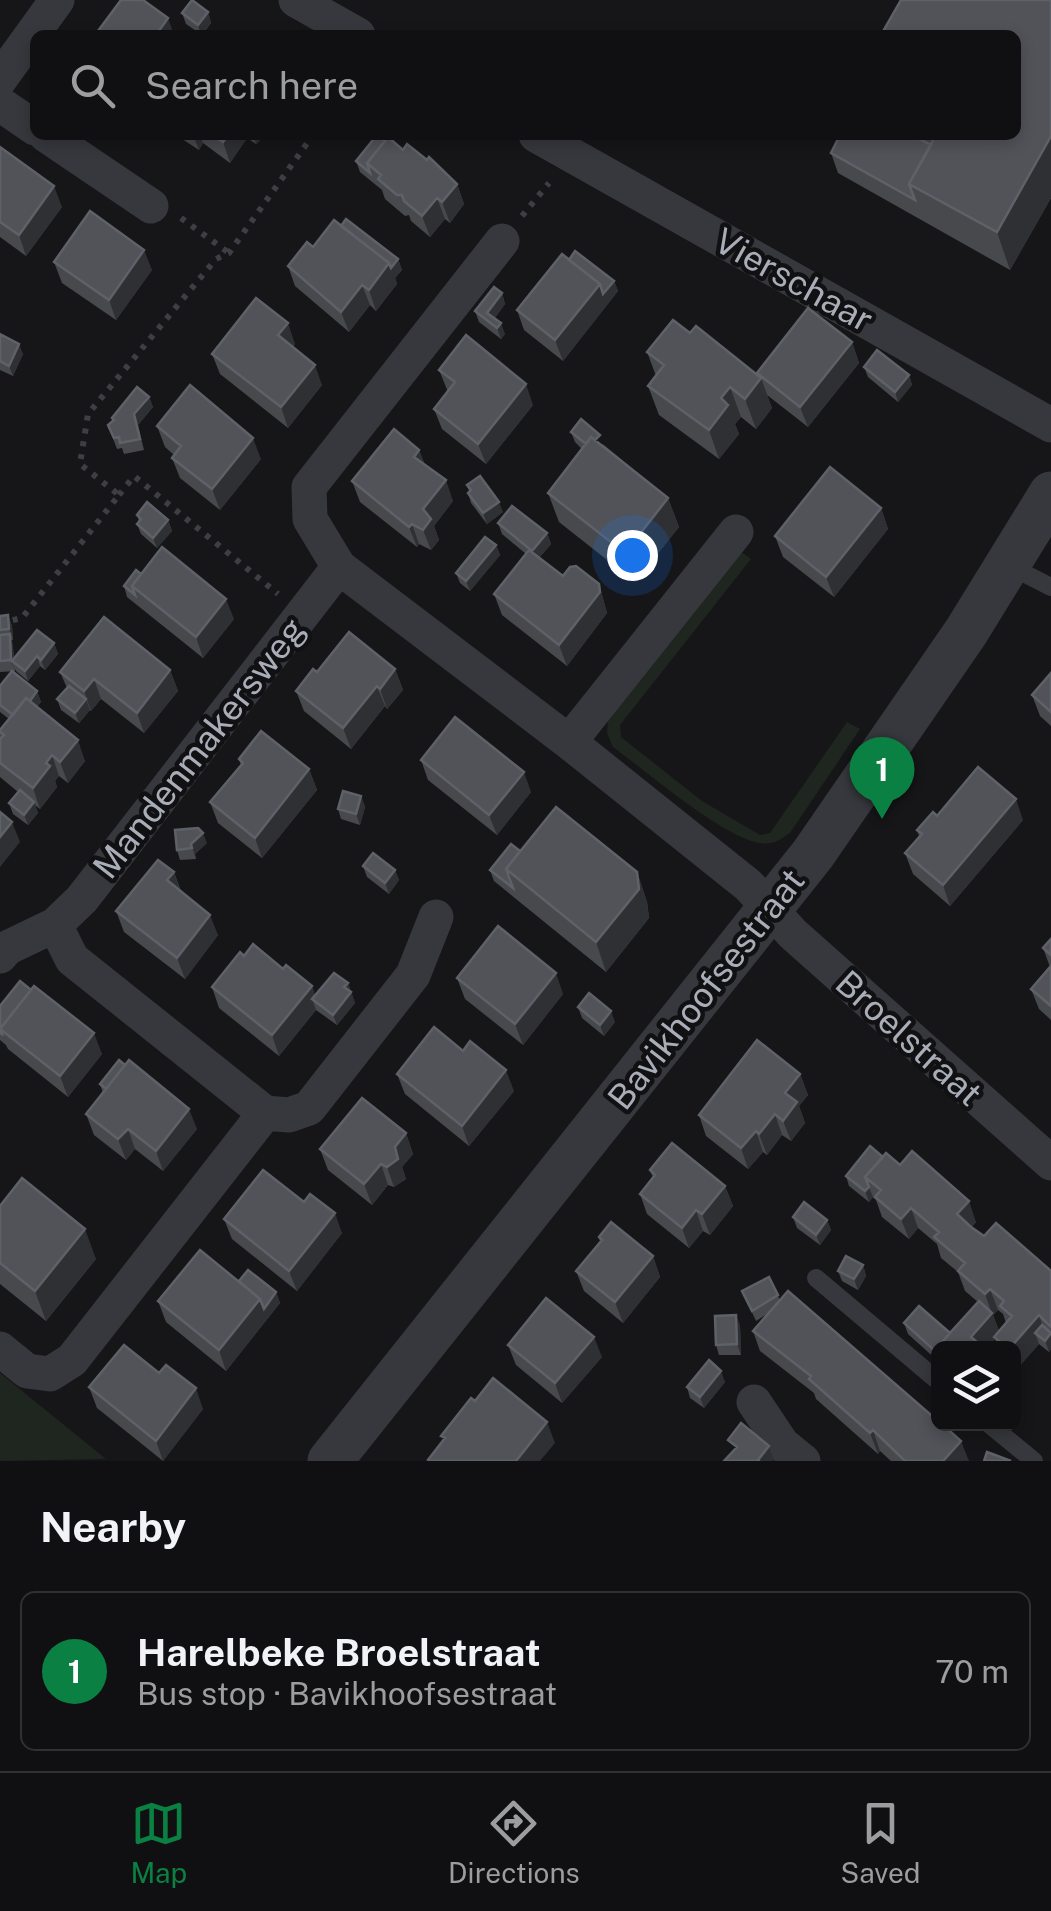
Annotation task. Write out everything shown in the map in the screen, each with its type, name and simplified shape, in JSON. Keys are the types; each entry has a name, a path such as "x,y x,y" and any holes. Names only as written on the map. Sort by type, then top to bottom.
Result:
{"street":[{"path":"35,30 57,0"},
{"path":"296,0 349,30"},
{"path":"0,79 30,37"},
{"path":"0,104 30,125"},
{"path":"53,140 151,206"},
{"name":"Vierschaar","path":"545,140 1051,425"},
{"path":"502,241 309,487 310,519 340,567 569,742 748,885 770,910"},
{"name":"Bavikhoofsestraat","path":"330,1461 770,910 966,632 1048,508"},
{"path":"569,742 736,532"},
{"name":"Mandenmakersweg","path":"0,956 7,948 55,925 82,899 340,567"},
{"name":"Broelstraat","path":"770,910 1051,1163"},
{"path":"55,925 72,959 265,1113 289,1115 309,1108 413,974 436,917"},
{"path":"0,1349 27,1371 50,1374 72,1360 265,1113"},
{"path":"754,1402 782,1444 803,1461"}],"lane":[{"path":"1008,564 1051,587"},
{"path":"816,1278 931,1375"},
{"path":"998,1431 1034,1461"}],"path":[{"path":"118,495 80,464 88,414 216,259 229,252 309,140"},
{"path":"502,241 572,156"},
{"path":"151,206 179,216 229,252"},
{"path":"0,623 22,618 134,476 303,614"}],"shaded area":[{"path":"739,550 751,559 620,725 621,737 702,801 760,835 770,833 847,722 860,729 790,833 769,843 745,838 706,817 613,747 607,733 608,720"},
{"path":"0,1373 106,1459 0,1461"}],"building":[{"path":"121,0 143,0 168,18 160,30 99,30"},
{"path":"192,0 208,12 198,25 182,13"},
{"path":"901,0 1051,0 1051,136 997,232 909,184 933,140 1021,140 1021,30 884,30"},
{"path":"373,140 385,141 367,163 370,173 356,161"},
{"path":"386,140 391,140 403,150 407,144 427,160 429,157 457,184 442,202 437,198 422,216 402,195 378,179 381,175 367,163"},
{"path":"838,140 922,140 931,145 909,184 915,200 831,153"},
{"path":"0,147 54,186 19,235 0,222"},
{"path":"90,211 144,250 109,300 54,262"},
{"path":"346,219 398,259 391,268 341,226"},
{"path":"334,220 389,263 369,290 362,285 341,312 288,266 307,242 313,247"},
{"path":"575,251 614,281 603,294 600,284 569,260"},
{"path":"562,254 600,284 555,340 517,310"},
{"path":"494,287 502,293 487,313 501,323 497,328 475,311"},
{"path":"256,298 288,323 278,335 315,365 281,407 212,354"},
{"path":"808,308 852,342 800,407 757,373"},
{"path":"673,320 690,333 696,326 761,378 745,399 730,387 721,398 728,405 709,430 648,386 664,365 647,352"},
{"path":"0,334 19,344 9,366 0,361"},
{"path":"466,335 526,384 478,444 434,409 455,382 439,370"},
{"path":"877,350 909,375 895,392 864,367"},
{"path":"190,385 253,438 212,489 172,458 181,446 157,426"},
{"path":"137,387 149,397 134,414 140,439 120,443 108,425"},
{"path":"581,419 600,435 595,440 591,437 586,444 571,432"},
{"path":"394,429 419,450 414,457 446,480 423,509 431,519 423,530 412,524 409,527 352,481"},
{"path":"591,437 668,498 625,553 548,493"},
{"path":"830,467 881,508 826,577 775,536"},
{"path":"480,476 499,502 483,513 468,493 471,490 467,485"},
{"path":"147,502 168,520 153,538 137,524 141,519 137,515"},
{"path":"512,506 547,533 532,551 498,523"},
{"path":"485,537 496,545 466,581 456,573"},
{"path":"162,547 226,599 196,637 132,586"},
{"path":"529,550 563,576 576,566 599,584 600,592 559,645 494,594"},
{"path":"136,570 141,574 132,586 135,595 124,586"},
{"path":"8,615 9,629 0,630 0,616"},
{"path":"104,617 170,670 137,713 94,679 84,691 60,672"},
{"path":"37,630 54,643 41,660 37,656 25,671 12,661"},
{"path":"349,632 395,669 343,728 296,691"},
{"path":"10,634 11,660 0,661 0,635"},
{"path":"12,671 37,691 13,715 0,705 0,686"},
{"path":"1051,673 1051,712 1032,695"},
{"path":"69,686 86,699 75,713 57,699"},
{"path":"26,698 78,740 60,762 52,755 46,763 50,766 33,788 0,763 0,739 4,735 0,730"},
{"path":"455,717 524,772 489,815 421,760"},
{"path":"261,731 309,769 255,838 210,802 243,763 239,759"},
{"path":"978,767 1016,799 943,885 905,853 922,834 917,830 933,812 937,816"},
{"path":"20,790 34,802 24,815 9,803"},
{"path":"343,791 361,796 356,814 338,809"},
{"path":"556,807 637,872 639,889 596,942 506,869"},
{"path":"0,812 12,822 0,837"},
{"path":"198,828 203,833 191,844 192,848 177,850 175,830"},
{"path":"511,844 520,851 506,869 513,888 490,870"},
{"path":"373,853 395,870 385,883 363,866"},
{"path":"158,860 174,872 167,880 210,915 177,958 116,911"},
{"path":"498,926 556,973 515,1024 457,978"},
{"path":"1051,939 1051,955 1043,948"},
{"path":"253,944 312,986 272,1035 212,987 240,952 244,956"},
{"path":"1051,966 1051,1006 1031,989"},
{"path":"334,973 348,983 344,987 351,992 333,1015 312,999"},
{"path":"20,981 31,990 0,1029 0,1006"},
{"path":"34,986 94,1033 60,1076 0,1029"},
{"path":"589,993 611,1011 600,1025 578,1007"},
{"path":"434,1027 463,1051 470,1041 506,1070 462,1126 397,1074"},
{"path":"757,1040 800,1074 785,1093 797,1102 783,1121 775,1114 741,1148 699,1115"},
{"path":"119,1060 125,1065 106,1089 100,1084"},
{"path":"129,1060 189,1109 156,1151 128,1129 118,1139 86,1114"},
{"path":"362,1098 406,1133 395,1147 398,1159 387,1167 381,1164 364,1184 320,1149"},
{"path":"672,1143 725,1186 702,1214 696,1210 682,1228 640,1194 655,1175 650,1170"},
{"path":"870,1146 883,1157 865,1177 869,1187 865,1191 846,1176"},
{"path":"912,1151 969,1201 957,1214 971,1227 984,1236 996,1223 1051,1271 1051,1327 1039,1315 1016,1341 999,1341 994,1337 1012,1316 1000,1306 1004,1301 990,1289 985,1294 958,1271 965,1263 934,1237 939,1232 911,1208 901,1219 875,1197 881,1190 865,1177 886,1153 900,1165"},
{"path":"263,1170 304,1202 310,1194 335,1213 289,1271 224,1219"},
{"path":"22,1178 85,1229 35,1291 0,1263 0,1206"},
{"path":"804,1202 827,1220 816,1235 793,1217"},
{"path":"611,1222 653,1256 615,1302 576,1271 602,1240 599,1237"},
{"path":"200,1250 260,1299 219,1350 158,1301"},
{"path":"846,1256 863,1265 854,1279 838,1271"},
{"path":"248,1270 276,1292 264,1309 260,1299 239,1281"},
{"path":"769,1277 778,1295 752,1311 742,1291"},
{"path":"788,1291 931,1415 931,1431 950,1431 961,1441 943,1461 905,1461 809,1379 811,1376 753,1331"},
{"path":"546,1298 594,1337 555,1383 508,1345"},
{"path":"979,1301 992,1313 971,1337 976,1341 943,1341"},
{"path":"919,1306 950,1333 943,1341 931,1341 931,1347 904,1323"},
{"path":"736,1315 737,1344 716,1345 715,1316"},
{"path":"1042,1325 1051,1333 1045,1341 1035,1333"},
{"path":"124,1345 159,1373 166,1365 196,1388 156,1441 89,1387"},
{"path":"709,1360 721,1371 700,1397 687,1387"},
{"path":"493,1378 547,1422 516,1461 429,1461 445,1438 441,1436 471,1398 475,1401"},
{"path":"741,1423 769,1446 759,1461 724,1461 737,1447 728,1440"},
{"path":"987,1452 1011,1461 984,1461"}],"place":[{"name":"Harelbeke Broelstraat","path":"882,819"}]}
